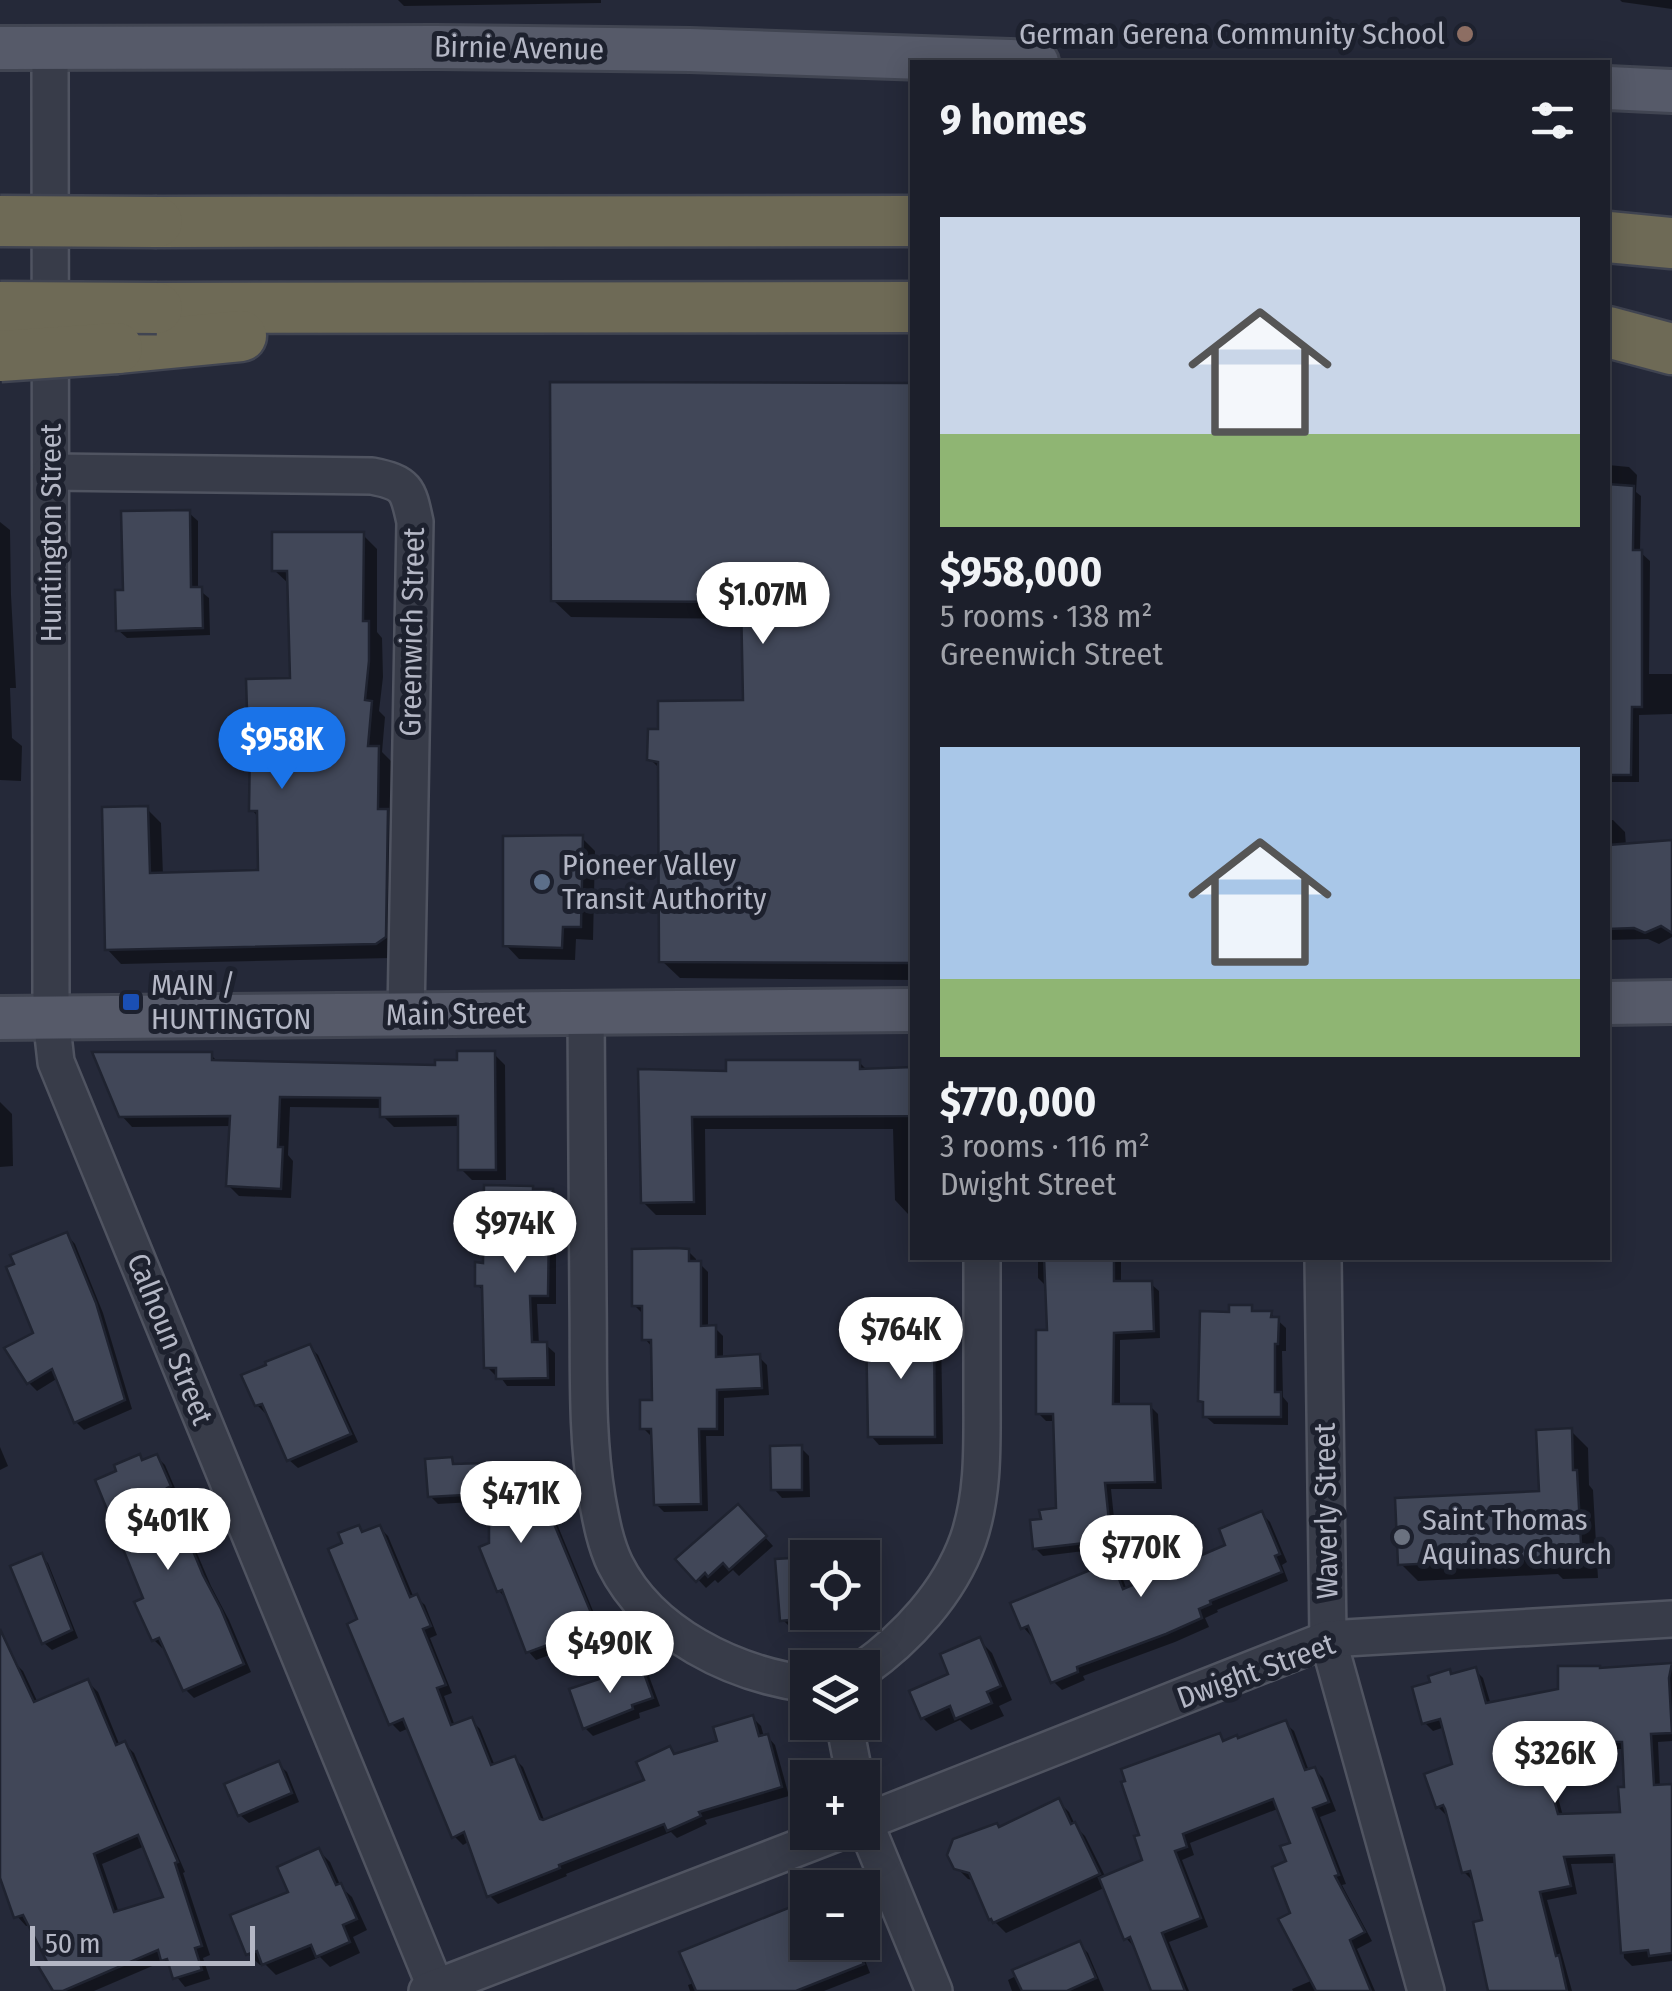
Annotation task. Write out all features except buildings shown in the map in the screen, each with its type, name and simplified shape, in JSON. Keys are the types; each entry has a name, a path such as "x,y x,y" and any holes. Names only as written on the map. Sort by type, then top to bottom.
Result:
{"highway":[{"path":"0,221 910,222"},
{"path":"1610,237 1672,243"},
{"path":"0,307 910,307"},
{"path":"0,356 519,308"},
{"path":"1610,323 1672,329"},
{"path":"1610,333 1672,349"}],"main road":[{"name":"Birnie Avenue","path":"0,48 436,47 969,60"},
{"path":"1610,88 1672,90"},
{"path":"1610,1003 1672,1002"},
{"name":"Main Street","path":"0,1018 910,1010"}],"street":[{"name":"Huntington Street","path":"50,48 51,1018"},
{"name":"Greenwich Street","path":"51,472 372,476 391,480 409,493 415,522 406,1014"},
{"path":"586,1013 589,1448 602,1528 616,1564 634,1592 684,1639 744,1668 790,1680"},
{"name":"Calhoun Street","path":"51,1018 56,1062 433,1990"},
{"path":"880,1656 914,1624 945,1585 968,1542 982,1468 982,1260"},
{"name":"Waverly Street","path":"1323,1260 1328,1640 1426,1991"},
{"name":"Dwight Street","path":"880,1814 1328,1640 1672,1619"},
{"path":"433,1990 793,1850"},
{"path":"875,1850 934,1991"}],"place":[{"name":"German Gerena Community School","path":"1465,34"},
{"name":"Pioneer Valley Transit Authority","path":"542,882"},
{"name":"MAIN / HUNTINGTON","path":"131,1002"},
{"name":"Saint Thomas Aquinas Church","path":"1402,1537"}]}
